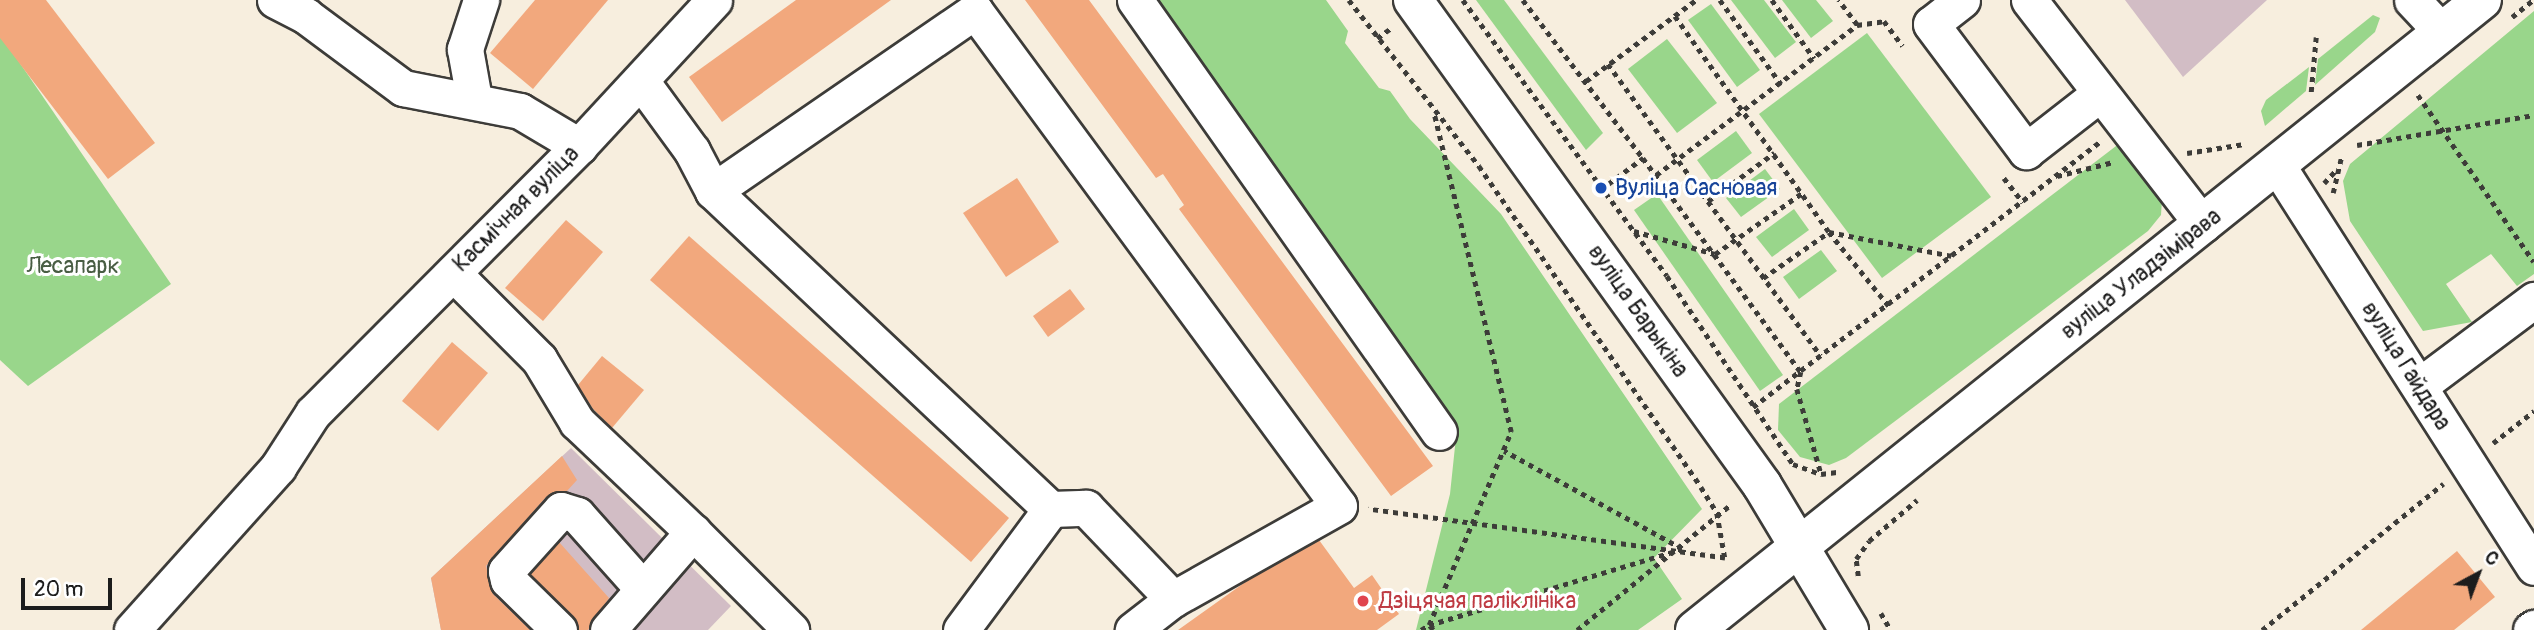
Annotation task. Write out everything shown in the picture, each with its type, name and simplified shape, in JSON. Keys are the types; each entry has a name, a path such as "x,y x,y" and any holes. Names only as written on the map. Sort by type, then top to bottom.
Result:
{"main road":[{"name":"вуліца Барыкіна","path":"1413,0 1762,485 1797,544 1862,617"},
{"name":"вуліца Уладзімірава","path":"1695,630 1797,544 2203,225 2263,154 2442,32 2482,0"}],"street":[{"path":"275,0 306,16 403,88 474,99 520,111 579,146"},
{"path":"474,99 465,49 481,0"},
{"name":"Касмічная вуліца","path":"132,630 278,467 313,414 579,146 714,0"},
{"path":"1135,0 1439,432"},
{"path":"1962,0 1931,24 2026,151 2098,95"},
{"path":"2029,0 2098,95 2123,124 2132,160 2203,225"},
{"path":"2412,0 2442,32"},
{"path":"713,191 975,10 1339,506 1173,599 1133,630"},
{"path":"641,81 692,152 713,191 1051,509 1086,508 1173,599"},
{"name":"вуліца Гайдара","path":"2263,154 2419,386 2534,567"},
{"path":"453,273 546,368 562,403 577,422 791,630"},
{"path":"2419,386 2534,300"},
{"path":"961,630 1051,509"},
{"path":"559,630 509,580 506,571 561,510 577,515 643,589"},
{"path":"608,630 693,532"}],"path":[{"path":"1339,506 1682,549 1725,558 1717,513 1479,166 1434,112 1349,0"},
{"path":"1463,0 1633,231 1793,464"},
{"path":"1523,0 1801,372 1797,389 1821,474"},
{"path":"1586,81 1696,0"},
{"path":"1720,0 1781,84"},
{"path":"1772,0 1814,58"},
{"path":"1838,0 1857,25"},
{"path":"1675,16 1829,232 1889,306"},
{"path":"1656,175 1676,156 1781,84 1857,25 1884,21 1909,53"},
{"path":"2311,91 2316,37"},
{"path":"1608,64 1821,356"},
{"path":"2417,95 2440,132 2534,262"},
{"path":"1431,627 1511,432 1434,112"},
{"path":"2346,147 2534,115"},
{"path":"1753,407 1889,306 2123,124"},
{"path":"1708,201 1774,153"},
{"path":"2056,176 2132,160 2263,154"},
{"path":"1601,188 1643,158"},
{"path":"1998,170 2023,202"},
{"path":"1715,254 1802,192"},
{"path":"1633,231 1715,254"},
{"path":"1763,278 1829,232 1953,257"},
{"path":"2262,630 2534,411"},
{"path":"1504,452 1682,549"},
{"path":"1577,630 1682,549 1717,513 1730,505"},
{"path":"1864,585 1856,559 1869,541"},
{"path":"1421,630 1682,549"},
{"path":"1862,617 1892,630"}],"shaded area":[{"path":"2125,0 2267,0 2183,77"},
{"path":"571,448 731,606 708,630 441,630 431,578"}],"green space":[{"path":"1157,0 1326,0 1348,31 1345,43 1379,88 1390,91 1410,119 1501,214 1702,509 1654,558 1682,599 1638,630 1416,630 1450,494 1456,437"},
{"path":"1476,0 1504,0 1603,133 1586,150"},
{"path":"1731,0 1764,0 1796,42 1775,58"},
{"path":"1782,0 1816,0 1833,21 1811,38"},
{"path":"1711,4 1760,70 1737,87 1688,20"},
{"path":"2534,11 2534,274 2517,286 2491,254 2446,284 2472,322 2423,331 2350,221 2343,181 2350,164"},
{"path":"2373,15 2380,18 2375,32 2315,85 2318,59"},
{"path":"1867,33 1991,197 1882,278 1759,114"},
{"name":"Лесапарк","path":"0,34 171,284 28,386 0,360"},
{"path":"1667,39 1717,103 1677,133 1628,69"},
{"path":"2309,67 2306,91 2265,126 2261,111 2266,100"},
{"path":"1736,131 1752,153 1713,182 1697,160"},
{"path":"2120,143 2162,200 2161,215 2148,231 1846,458 1829,465 1800,457 1778,430 1779,404"},
{"path":"1765,169 1780,189 1741,217 1726,198"},
{"path":"1657,194 1783,375 1760,391 1634,210"},
{"path":"1794,209 1809,230 1772,257 1756,237"},
{"path":"1821,250 1837,271 1799,299 1783,277"}],"building":[{"path":"0,0 46,0 155,143 108,179 0,38"},
{"path":"535,0 608,0 533,89 490,53"},
{"path":"796,0 891,0 722,122 689,77"},
{"path":"1025,0 1089,0 1433,466 1391,496 1179,209 1184,205 1163,174 1156,178"},
{"path":"1017,178 1059,242 1006,277 963,213"},
{"path":"566,220 603,252 543,321 505,288"},
{"path":"689,236 1009,518 971,562 650,280"},
{"path":"1070,289 1085,309 1048,337 1033,316"},
{"path":"452,342 488,373 438,431 402,401"},
{"path":"602,356 644,390 612,428 593,409 578,385"},
{"path":"562,456 577,480 567,491 546,497 486,566 493,594 530,630 441,630 431,578"},
{"path":"1319,540 1354,588 1372,575 1399,614 1377,630 1178,630 1251,578"},
{"path":"559,542 609,598 588,630 579,630 573,616 530,574"},
{"path":"2457,551 2495,597 2454,630 2361,630"}],"place":[{"name":"Вуліца Сасновая","path":"1601,188"},
{"name":"Дзіцячая паліклініка","path":"1363,601"}]}
